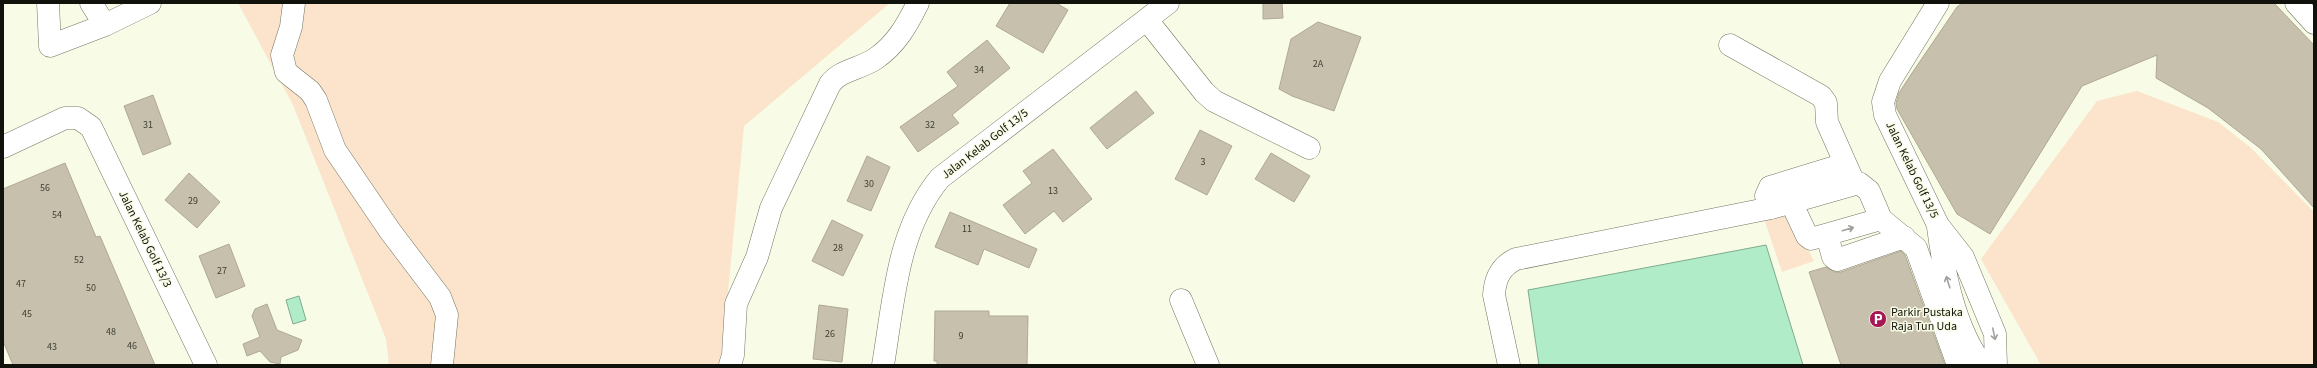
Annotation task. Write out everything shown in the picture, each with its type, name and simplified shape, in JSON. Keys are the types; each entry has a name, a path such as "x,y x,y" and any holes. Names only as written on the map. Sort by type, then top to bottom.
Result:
{"street":[{"path":"48,3 50,46 105,25 150,3"},
{"path":"91,3 105,25"},
{"path":"294,3 291,27 282,55 286,72 310,91 316,100 335,150 390,231 440,297 447,315 442,365"},
{"path":"730,365 733,355 736,304 757,257 771,208 830,84 836,75 874,60 889,48 902,33 918,3"},
{"name":"Jalan Kelab Golf 13/5","path":"883,365 901,258 918,210 928,193 940,178 1168,3"},
{"name":"Jalan Kelab Golf 13/5","path":"1938,3 1890,81 1883,102 1885,115 1938,225 1963,257 1995,334 1996,365"},
{"path":"2296,3 2314,23"},
{"path":"1147,20 1204,92 1214,101 1309,148"},
{"path":"1730,45 1820,96 1826,103 1827,122 1854,183"},
{"name":"Jalan Kelab Golf 13/3","path":"3,147 65,118 78,118 91,127 206,365"},
{"path":"1770,208 1766,196 1770,187 1845,164"},
{"path":"1509,365 1494,295 1495,284 1499,273 1507,263 1516,259 1770,208 1854,183 1859,183 1869,192 1881,219 1916,248 1958,365"},
{"path":"1791,202 1807,236 1811,239 1881,219"},
{"name":"Jalan Kelab Golf 13/5","path":"1938,225 1944,270 1970,348 1982,365"},
{"path":"1827,235 1833,257 1838,260 1904,237"},
{"path":"1181,300 1208,365"}],"shaded area":[{"path":"238,3 890,3 744,126 721,365 389,365 386,339 293,105"},
{"path":"2137,91 2218,122 2250,147 2314,212 2314,365 2041,365 1981,259 2097,101"},
{"path":"1790,215 1814,261 1782,272 1764,219"},
{"path":"1766,245 1803,365 1539,365 1528,290"},
{"path":"299,296 306,320 293,324 286,300"}],"building":[{"path":"1010,3 1056,3 1068,10 1043,53 996,26"},
{"path":"1263,3 1282,3 1283,18 1263,19"},
{"path":"1962,3 2274,3 2314,45 2314,208 2261,149 2208,108 2156,78 2157,55 2082,86 1990,234 1957,214 1897,109 1896,103 1899,93 1912,73 1957,7"},
{"path":"1318,22 1361,37 1334,111 1292,96 1279,89 1291,39"},
{"path":"987,40 1010,68 952,115 959,123 918,152 900,127 958,86 947,72"},
{"path":"1136,91 1154,113 1107,149 1090,128"},
{"path":"153,95 171,144 143,155 124,106"},
{"path":"1200,130 1232,146 1207,195 1175,179"},
{"path":"1053,149 1092,199 1063,222 1054,211 1025,234 1003,205 1032,183 1023,171"},
{"path":"1271,153 1310,176 1294,202 1255,179"},
{"path":"867,156 890,167 871,211 847,201"},
{"path":"65,163 96,237 100,236 155,365 13,365 3,341 3,189"},
{"path":"189,173 220,202 197,228 165,200"},
{"path":"950,212 1037,249 1029,268 984,249 978,265 935,247"},
{"path":"832,220 863,235 843,276 812,261"},
{"path":"229,244 245,286 216,298 199,256"},
{"name":"Parkir Pustaka Raja Tun Uda","path":"1901,251 1905,255 1945,365 1841,365 1809,272 1826,267 1835,272 1841,272"},
{"path":"267,304 277,330 302,340 298,350 281,357 280,364 270,362 260,351 247,356 243,344 260,337 252,316 255,309"},
{"path":"819,305 848,309 842,362 813,359"},
{"path":"935,311 989,311 989,316 1028,316 1027,365 937,365 937,361 934,361"}],"place":[{"name":"Parkir Pustaka Raja Tun Uda","path":"1878,319"}]}
